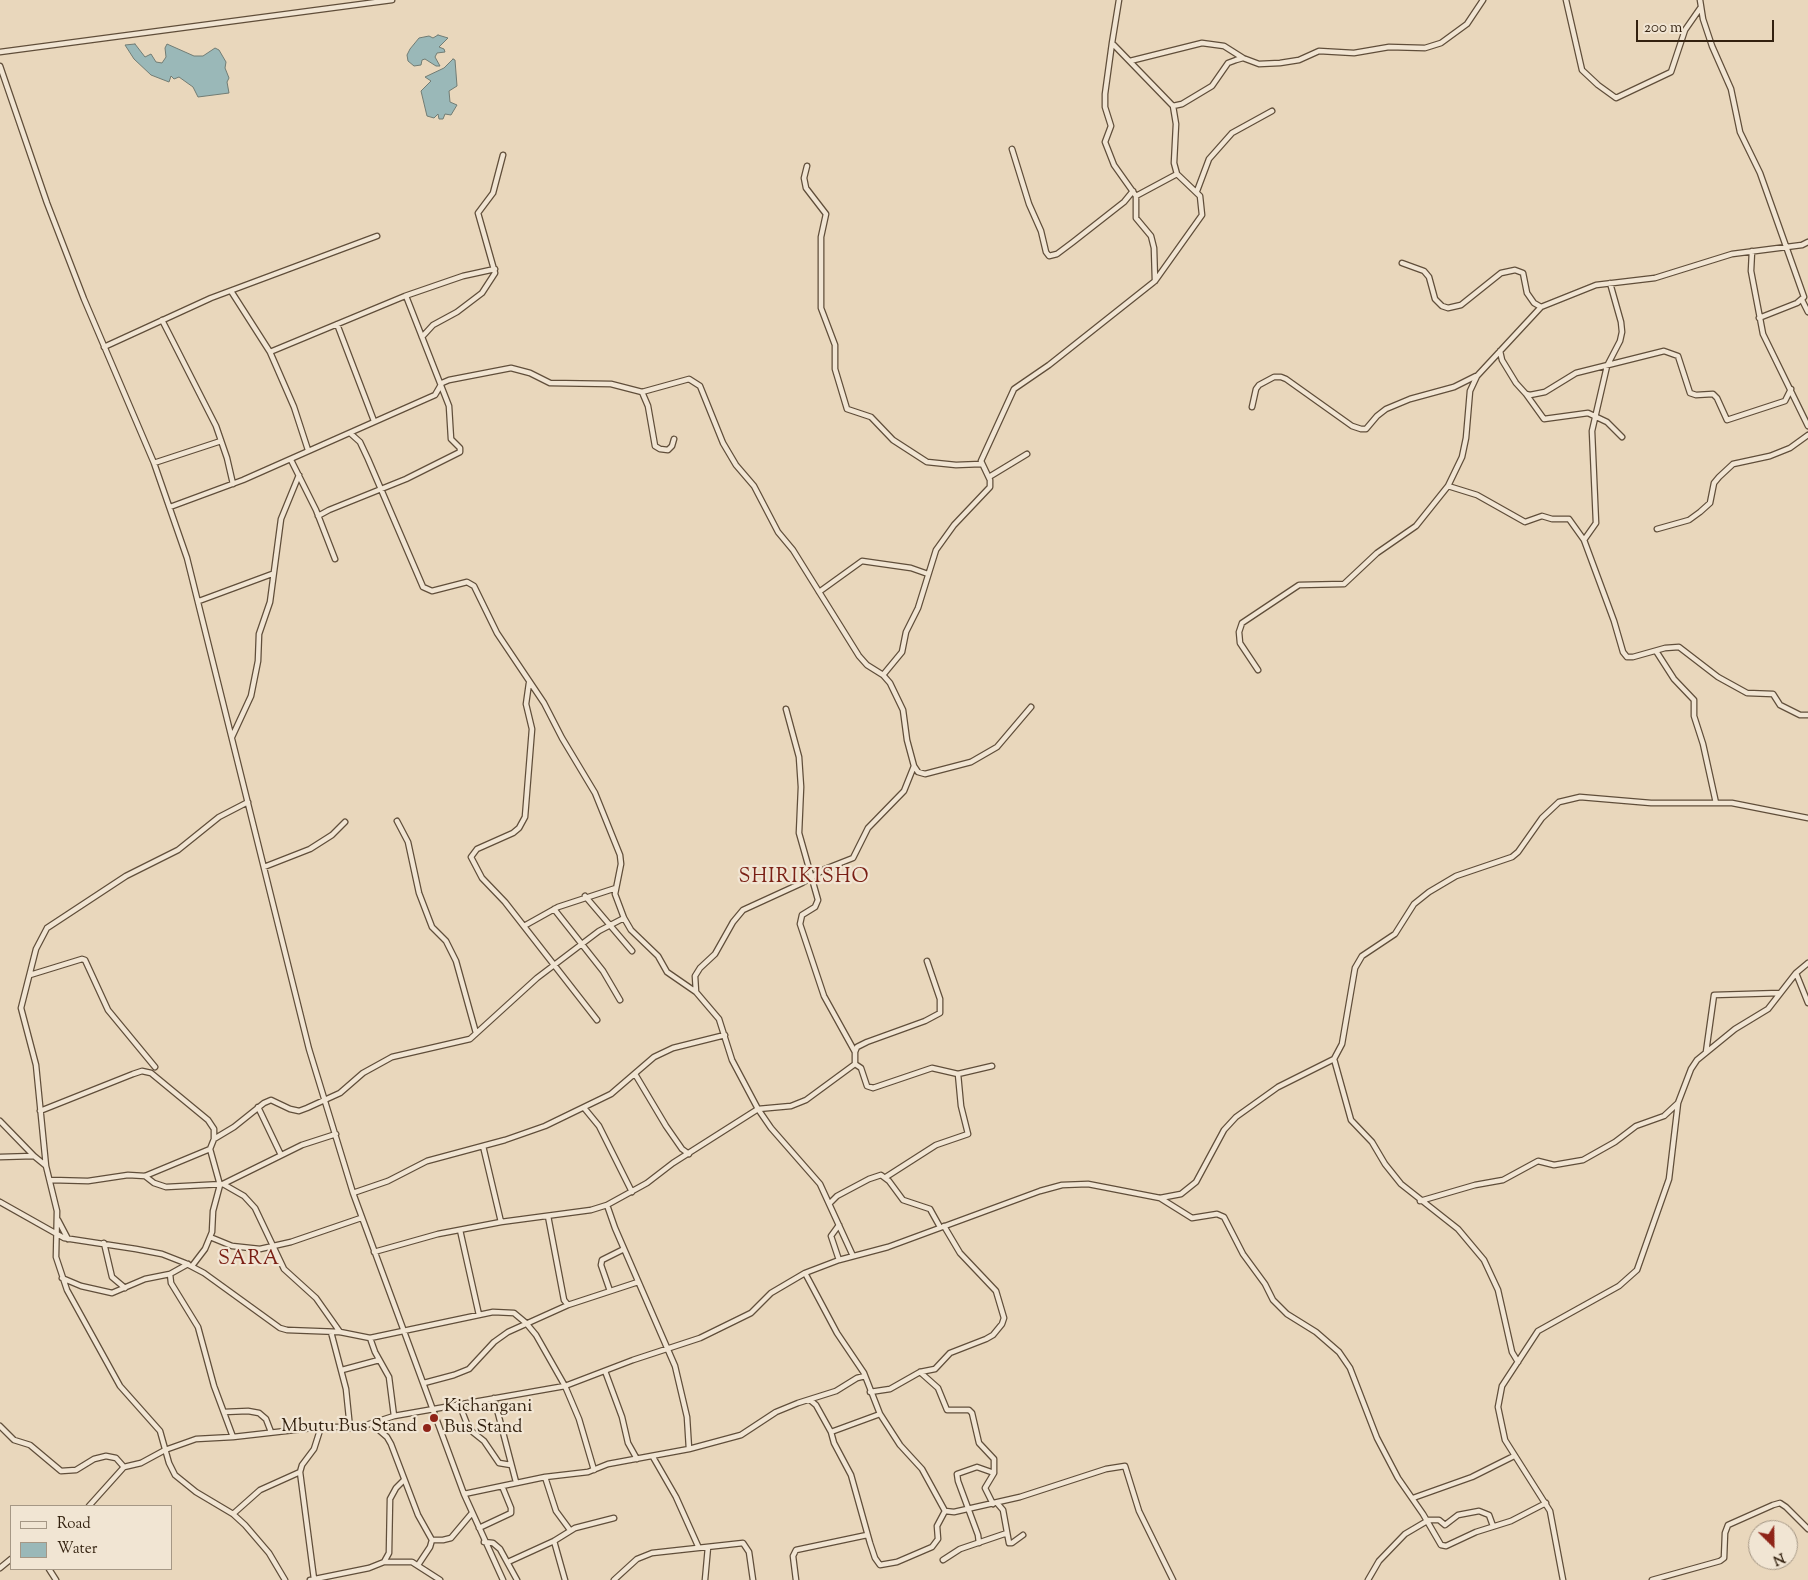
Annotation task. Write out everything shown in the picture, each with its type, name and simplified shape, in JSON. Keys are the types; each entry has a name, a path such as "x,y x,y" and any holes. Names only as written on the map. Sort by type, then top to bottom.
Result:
{"street":[{"path":"0,52 392,0"},
{"path":"1119,0 1105,94 1105,107 1111,126 1105,142 1114,165 1134,194 1135,215 1148,231 1153,242 1155,281"},
{"path":"1130,61 1202,43 1224,46 1243,58 1259,64 1274,64 1298,60 1319,51 1354,53 1389,47 1425,48 1441,43 1459,32 1484,0"},
{"path":"1566,0 1582,70 1598,86 1616,98 1671,72 1685,30 1702,7"},
{"path":"1700,0 1712,46 1731,89 1740,132 1760,173 1785,247 1803,292 1802,300 1808,312"},
{"path":"982,464 1006,404 1016,385 1049,365 1155,281 1200,221 1202,207 1197,191 1177,174 1174,163 1176,124 1173,106 1112,43"},
{"path":"1173,106 1182,104 1207,89 1219,78 1228,63 1243,58"},
{"path":"0,66 47,203 104,347 154,463 188,558 310,1049 353,1193 464,1494 484,1542 503,1580"},
{"path":"1197,191 1209,159 1232,133 1272,111"},
{"path":"1012,149 1029,204 1042,231 1046,252 1049,256 1057,254 1134,194 1177,174"},
{"path":"422,337 433,325 457,312 482,292 494,275 495,269 488,253 478,213 493,193 503,155"},
{"path":"807,166 804,178 806,188 826,214 821,237 821,308 834,342 835,369 847,409 871,417 893,440 927,462 956,465 982,464"},
{"path":"104,347 231,291 377,236"},
{"path":"1252,407 1259,385 1274,377 1281,377 1352,426 1362,429 1366,428 1386,409 1454,387 1477,376 1541,307 1585,288 1655,278 1705,261 1808,242"},
{"path":"1752,251 1751,271 1759,318 1769,349 1791,389 1808,426"},
{"path":"1402,263 1424,271 1429,277 1435,299 1442,306 1448,308 1461,305 1501,273 1515,270 1523,273 1527,293 1534,303 1541,307"},
{"path":"270,352 406,296 463,276 495,269"},
{"path":"1584,540 1596,523 1592,444 1595,415 1607,366 1620,341 1622,332 1610,283"},
{"path":"231,291 270,352 294,406 308,450"},
{"path":"318,516 406,479 460,452 460,448 451,439 449,406 406,296"},
{"path":"1759,318 1802,300"},
{"path":"162,320 221,441 233,484"},
{"path":"337,324 374,421"},
{"path":"1500,351 1502,360 1544,419 1555,419 1581,413 1595,415 1613,426 1622,437"},
{"path":"1526,394 1545,392 1576,373 1656,351 1671,351 1680,359 1690,393 1696,395 1713,394 1717,398 1725,418 1730,420 1785,401 1791,389"},
{"path":"170,507 291,460 308,450 435,395 449,380 511,368 530,373 550,383 611,384 642,392 690,379 700,386 723,444 736,465 754,486 778,532 793,550 863,662 883,675 903,710 907,740 914,766 918,772 925,774 971,762 997,747 1031,707"},
{"path":"1258,670 1240,643 1240,627 1245,619 1299,585 1344,584 1377,553 1416,526 1448,486 1465,448 1469,399 1477,376"},
{"path":"642,392 648,406 656,446 660,449 668,450 672,446 674,439"},
{"path":"350,433 360,442 423,587 432,592 463,582 472,584 497,632 544,704 562,738 575,757 606,816 620,855 621,864 616,888 616,899 624,918 636,935 658,956 667,972 696,992 714,1012 725,1035 732,1060 758,1109 771,1128 820,1184 853,1256"},
{"path":"1657,529 1689,520 1700,512 1710,502 1714,483 1733,464 1770,456 1790,448 1808,435"},
{"path":"154,463 221,441"},
{"path":"989,476 1027,454"},
{"path":"291,460 318,516 335,559"},
{"path":"883,675 902,652 906,632 918,608 936,550 946,534 988,491 991,484 982,464"},
{"path":"232,737 252,696 258,661 259,634 270,602 272,574 277,560 281,519 299,475"},
{"path":"1448,486 1477,495 1525,522 1542,516 1552,519 1569,519 1584,540 1614,621 1622,652 1627,657 1675,647 1683,649 1718,677 1747,693 1773,694 1780,705 1800,715 1808,715"},
{"path":"819,592 862,561 911,568 928,574"},
{"path":"199,601 272,574"},
{"path":"1656,651 1674,679 1694,700 1694,716 1703,744 1716,803"},
{"path":"529,683 526,704 532,729 525,817 519,828 513,833 476,849 471,856 482,878 505,902 596,1020"},
{"path":"786,709 799,758 801,787 799,833 818,900 814,907 802,915 800,924 824,996 855,1052"},
{"path":"696,992 694,976 715,954 738,915 749,906 813,877 825,869 853,858 868,828 904,791 914,766"},
{"path":"1160,1198 1181,1194 1192,1187 1224,1130 1236,1117 1278,1087 1334,1059 1342,1044 1355,968 1362,956 1395,934 1414,904 1429,892 1456,876 1512,857 1518,852 1542,818 1558,802 1580,797 1651,803 1716,803 1760,808 1808,818"},
{"path":"68,1239 58,1219 51,1180 46,1166 36,1066 21,1008 40,938 56,921 137,869 178,850 219,817 248,802"},
{"path":"397,821 408,842 419,893 432,928 446,941 456,962 476,1033"},
{"path":"264,867 310,848 332,835 345,822"},
{"path":"524,926 554,909 585,896 616,888"},
{"path":"585,896 632,951"},
{"path":"554,909 603,971 620,1000"},
{"path":"214,1138 234,1127 258,1107 271,1100 299,1110 326,1101 346,1089 363,1073 392,1057 468,1040 517,994 554,965 610,925 624,918"},
{"path":"30,975 84,959 108,1010 155,1067"},
{"path":"374,1252 438,1234 607,1205 632,1192 758,1109 792,1106 806,1100 854,1064 857,1048 867,1042 925,1021 940,1013 940,999 927,960"},
{"path":"1563,1580 1552,1520 1546,1503 1514,1456 1502,1430 1498,1400 1502,1386 1538,1331 1618,1286 1637,1270 1669,1179 1678,1104 1691,1069 1706,1052 1741,1024 1768,1009 1796,973 1808,963"},
{"path":"1796,973 1808,1003"},
{"path":"1706,1052 1714,995 1780,993"},
{"path":"353,1193 388,1181 427,1161 526,1134 585,1109 611,1094 654,1057 673,1048 725,1035"},
{"path":"1334,1059 1351,1120 1372,1142 1392,1174 1420,1201 1458,1229 1484,1260 1498,1290 1512,1352 1518,1362"},
{"path":"854,1064 861,1068 868,1086 873,1088 932,1068 958,1074 992,1066"},
{"path":"40,1111 142,1071 150,1073 163,1081 208,1120 214,1130 214,1138 210,1149 221,1185 210,1237 205,1249 190,1265 170,1274 145,1279 110,1292 81,1286 62,1278"},
{"path":"635,1074 639,1085 682,1149 689,1154"},
{"path":"886,1177 936,1145 968,1134 961,1106 958,1074"},
{"path":"1420,1201 1475,1185 1503,1180 1538,1161 1554,1165 1583,1160 1615,1142 1636,1126 1664,1116 1678,1104"},
{"path":"258,1107 280,1155"},
{"path":"585,1109 599,1126 632,1192"},
{"path":"0,1121 46,1166"},
{"path":"145,1176 154,1183 166,1187 221,1185 280,1155 336,1134"},
{"path":"483,1146 501,1222"},
{"path":"51,1180 88,1181 120,1176 145,1176 210,1149"},
{"path":"681,1158 682,1149"},
{"path":"0,1156 34,1156"},
{"path":"830,1203 833,1198 877,1175 886,1177 903,1200 930,1209 960,1253 993,1287 999,1299 1004,1318 993,1335 950,1353 935,1369 920,1372 890,1389 870,1392"},
{"path":"90,1505 124,1467 141,1463 165,1450 196,1439 233,1437 322,1426 350,1428 372,1424 394,1416 460,1406 565,1386 632,1360 700,1338 744,1317 756,1309 771,1293 805,1273 839,1260 888,1247 1040,1191 1062,1185 1088,1184 1160,1198 1192,1218 1217,1214 1224,1217 1243,1254 1273,1300 1287,1314 1316,1332 1339,1352 1350,1368 1377,1438 1398,1478 1443,1546 1525,1515 1546,1503"},
{"path":"221,1185 244,1196 255,1208 284,1269 316,1298 340,1332"},
{"path":"0,1202 56,1235 68,1239 104,1243 162,1254 190,1265 213,1279 280,1328 297,1331 340,1332 370,1338 479,1315 509,1312 526,1323 546,1351 565,1386 579,1419 594,1470"},
{"path":"607,1205 677,1373 687,1417 689,1450"},
{"path":"548,1216 564,1300 568,1305"},
{"path":"210,1237 232,1246 260,1249 272,1247 361,1218"},
{"path":"58,1219 56,1256 62,1278 72,1301 120,1386 160,1432 169,1464 184,1484 233,1514 245,1524 269,1553 285,1580"},
{"path":"839,1260 831,1236 840,1225"},
{"path":"460,1230 479,1315"},
{"path":"104,1243 112,1277 125,1288"},
{"path":"610,1291 602,1260 624,1249"},
{"path":"805,1273 837,1333 865,1376 880,1414 900,1445 922,1469 945,1511"},
{"path":"170,1274 171,1283 198,1327 214,1386 233,1437"},
{"path":"424,1384 469,1369 501,1336 526,1323 568,1305 638,1282"},
{"path":"331,1332 350,1408 350,1428"},
{"path":"370,1338 379,1360 389,1377 394,1416"},
{"path":"342,1370 379,1360"},
{"path":"605,1372 622,1417 628,1443 637,1459"},
{"path":"920,1372 938,1388 947,1410 969,1410 972,1413 980,1443 994,1460 994,1473 986,1488 1003,1510 1011,1544 1023,1535"},
{"path":"464,1494 516,1482 594,1470 608,1464 689,1450 745,1433 776,1412 798,1402 836,1391 857,1378 865,1376"},
{"path":"494,1398 516,1482"},
{"path":"810,1400 816,1405 832,1432 834,1443 851,1474 867,1534 875,1558 880,1564 891,1564 932,1547 938,1539 937,1526 945,1511"},
{"path":"460,1406 468,1429 484,1441 499,1463 511,1466"},
{"path":"224,1412 248,1411 258,1413 266,1419 271,1432"},
{"path":"832,1432 880,1414"},
{"path":"372,1424 389,1441 418,1515 432,1540 430,1547 418,1564"},
{"path":"0,1426 14,1440 30,1446 61,1471 76,1470 94,1459 106,1456 116,1458 124,1467"},
{"path":"322,1426 314,1450 302,1465 300,1472 312,1580 369,1568 384,1562 412,1562 418,1564 440,1580"},
{"path":"1413,1498 1472,1477 1514,1456"},
{"path":"653,1457 676,1497 698,1546"},
{"path":"945,1511 954,1512 969,1507 996,1503 1111,1467 1125,1466 1140,1511 1173,1580"},
{"path":"979,1543 969,1507 958,1482 958,1474 978,1467 994,1473"},
{"path":"233,1514 260,1490 300,1472"},
{"path":"545,1477 556,1511 570,1530"},
{"path":"384,1562 389,1553 390,1499 396,1488 404,1480"},
{"path":"478,1528 511,1513 511,1508 502,1486"},
{"path":"1652,1580 1720,1561 1724,1558 1725,1533 1728,1525 1773,1505 1780,1503 1786,1506 1808,1529"},
{"path":"1368,1580 1379,1561 1404,1534 1427,1521 1439,1520 1445,1525 1458,1515 1479,1511 1490,1515 1493,1526"},
{"path":"432,1540 451,1538 472,1513"},
{"path":"508,1562 554,1542 570,1530 614,1518"},
{"path":"943,1560 960,1549 1007,1533"},
{"path":"796,1580 793,1556 796,1550 867,1534"},
{"path":"484,1542 497,1546 517,1580"},
{"path":"554,1542 565,1580"},
{"path":"614,1580 637,1559 644,1556 698,1546 745,1544 749,1552 753,1580"},
{"path":"705,1580 708,1547"},
{"path":"0,1568 10,1560"}],"water":[{"path":"438,35 448,38 439,47 444,49 445,52 437,53 435,57 440,66 436,66 425,59 422,60 421,65 414,66 408,61 407,55 419,38 429,36 433,38"},
{"path":"135,44 145,57 151,54 156,62 162,63 166,57 165,48 167,44 194,56 203,56 215,48 219,50 226,62 225,68 229,78 227,82 229,93 198,97 193,87 179,77 174,79 171,76 169,82 151,75 134,59 125,45"},
{"path":"453,59 455,60 457,86 449,91 450,102 457,105 451,115 445,114 443,119 439,119 438,114 434,118 427,116 421,91 431,81 425,77 444,68"}],"place":[{"name":"Kichangani Bus Stand","path":"434,1418"},
{"name":"Mbutu Bus Stand","path":"427,1428"}],"district":[{"name":"SHIRIKISHO","path":"804,879"},
{"name":"SARA","path":"249,1261"}]}
